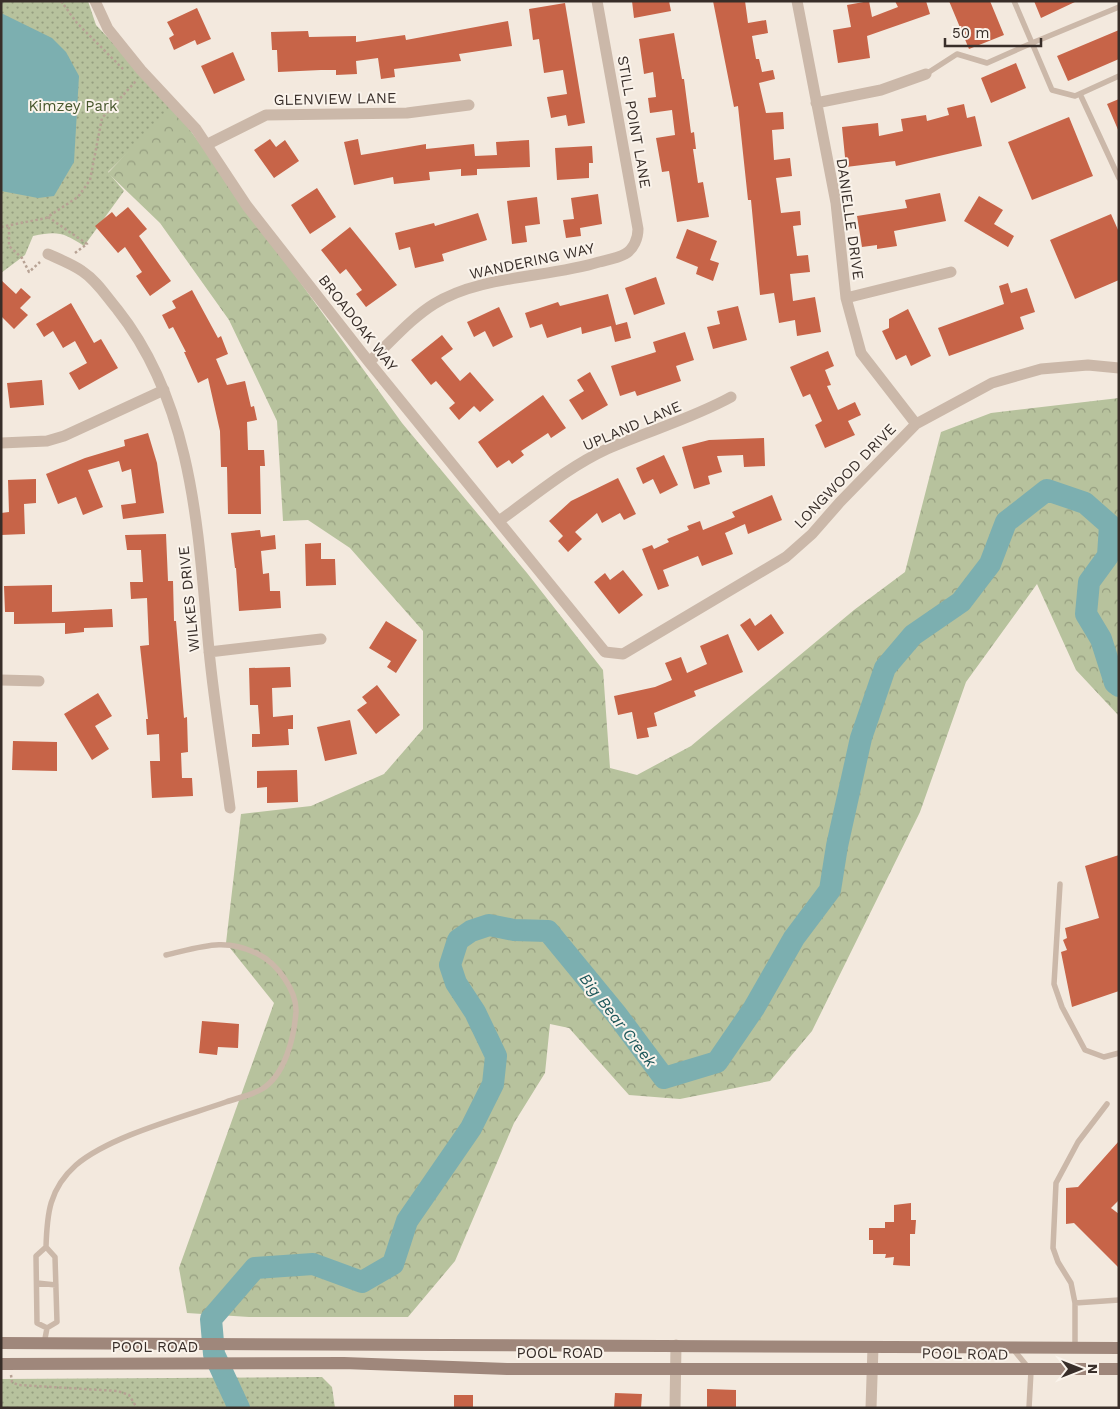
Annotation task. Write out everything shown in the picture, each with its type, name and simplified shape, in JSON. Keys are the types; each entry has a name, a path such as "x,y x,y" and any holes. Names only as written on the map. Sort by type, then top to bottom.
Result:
{"main road":[{"name":"POOL ROAD","path":"1,1344 1119,1348"},
{"path":"44,1344 44,1364"},
{"name":"POOL ROAD","path":"1,1364 344,1363 507,1369 872,1368 1031,1371 1119,1369"}],"street":[{"name":"BROADOAK WAY","path":"95,1 108,29 141,70 208,144 247,206 369,362 605,652 609,653"},
{"name":"STILL POINT LANE","path":"597,1 638,228 638,236 633,246"},
{"name":"DANIELLE DRIVE","path":"797,1 836,203 846,298 861,352 916,424"},
{"path":"816,102 881,90 926,74"},
{"name":"GLENVIEW LANE","path":"208,144 266,115 407,113 469,105"},
{"name":"WANDERING WAY","path":"369,362 435,304 469,289 505,280 581,268 625,254 633,246"},
{"name":"WILKES DRIVE","path":"48,254 81,270 96,282 131,327 164,390 188,468 202,566 209,652 230,808"},
{"path":"846,298 950,272"},
{"name":"LONGWOOD DRIVE","path":"609,653 623,654 786,557 812,534 840,502 916,424 992,383 1041,369 1088,365 1119,368"},
{"path":"1,443 47,441 64,436 164,390"},
{"name":"UPLAND LANE","path":"499,521 573,468 606,450 702,412 731,397"},
{"path":"209,652 321,639"},
{"path":"1,680 39,681"},
{"path":"675,1408 676,1345"},
{"path":"871,1408 873,1347"}],"lane":[{"path":"1014,1 1052,90 1075,96 1119,76"},
{"path":"926,74 957,54 988,62 1119,7"},
{"path":"1080,94 1119,178"},
{"path":"1060,884 1054,984 1062,1007 1085,1050 1104,1057 1119,1053"},
{"path":"44,1344 47,1328 57,1322 55,1257 46,1247 47,1215 53,1194 76,1166 109,1144 262,1089 282,1066 294,1036 296,1006 286,981 272,964 260,954 235,944 217,944 166,954"},
{"path":"1075,1348 1075,1303 1071,1283 1052,1248 1056,1183 1078,1142 1107,1104"},
{"path":"46,1247 36,1256 37,1323 47,1328"},
{"path":"37,1283 56,1285"},
{"path":"1075,1303 1119,1300"},
{"path":"1012,1348 1031,1371 1029,1408"}],"path":[{"path":"1,227 48,217 74,201 90,180 102,118 136,81 78,24 61,1"},
{"path":"48,217 87,244 64,262"},
{"path":"9,226 9,246 22,258 29,272 48,254"},
{"path":"11,1373 12,1382 18,1385 118,1391 132,1398 137,1408"}],"green space":[{"name":"Kimzey Park","path":"1,1 88,1 96,25 172,105 168,114 108,172 124,191 84,246 60,234 48,233 33,236 25,255 1,273"},
{"path":"172,105 402,423 527,573 603,670 610,768 637,775 691,746 854,610 905,572 941,432 991,413 1119,398 1119,716 1076,670 1037,584 966,682 920,812 812,1031 770,1081 680,1099 629,1095 569,1028 550,1024 545,1073 514,1123 455,1261 408,1317 249,1317 187,1313 179,1268 274,1003 226,943 241,814 311,806 384,774 423,729 423,631 350,548 308,520 283,521 277,421 229,320 160,223 108,173"},
{"path":"322,1377 332,1387 335,1408 1,1408 1,1379"}],"water":[{"path":"1,13 52,38 66,52 79,76 74,162 54,196 38,198 1,191"}],"building":[{"path":"632,1 669,1 671,11 634,18"},
{"path":"713,1 745,1 748,23 766,20 768,33 752,36 756,59 759,59 762,72 773,70 775,79 759,83 766,113 783,112 784,129 772,130 774,160 790,158 792,176 776,178 781,213 800,211 801,225 793,226 797,256 808,255 810,272 790,274 793,301 815,297 821,332 797,336 795,320 779,323 774,293 760,295 751,200 748,200 738,106 734,107"},
{"path":"869,1 872,17 898,7 895,1 926,1 930,14 867,36 870,58 838,63 833,30 851,27 847,5"},
{"path":"949,1 990,1 1004,35 969,49"},
{"path":"1034,1 1077,1 1041,18"},
{"path":"565,3 585,123 568,126 566,115 551,118 547,97 567,94 563,70 544,73 539,39 533,40 529,9"},
{"path":"197,8 211,39 197,45 195,40 174,50 169,38 174,35 167,22"},
{"path":"508,21 512,46 459,54 461,61 394,69 395,77 381,79 378,58 356,61 357,74 336,75 336,70 278,72 277,50 272,50 271,32 308,31 309,37 356,36 356,42 405,35 406,40"},
{"path":"1119,30 1119,59 1068,81 1057,56"},
{"path":"674,33 682,79 684,79 691,133 694,132 696,149 693,149 698,183 703,182 709,217 677,222 669,171 662,172 656,138 675,135 672,110 650,113 648,98 656,97 653,72 644,74 639,39"},
{"path":"233,52 245,80 214,94 201,66"},
{"path":"1016,63 1026,88 991,103 981,78"},
{"path":"1119,99 1119,132 1107,104"},
{"path":"964,104 967,118 975,116 982,146 896,166 895,161 846,167 842,127 878,123 879,136 903,131 901,119 926,115 927,121 949,115 947,108"},
{"path":"1069,117 1093,176 1032,200 1008,142"},
{"path":"270,139 276,147 285,140 299,161 274,178 254,150"},
{"path":"358,139 361,155 426,144 426,149 474,144 475,156 497,155 496,142 529,140 530,167 477,169 477,175 461,176 461,169 429,172 430,180 394,184 393,177 354,185 344,142"},
{"path":"592,146 593,163 589,163 589,178 557,180 555,148"},
{"path":"317,188 336,217 310,234 291,205"},
{"path":"940,193 946,221 894,231 897,246 877,249 877,245 862,247 857,216 907,208 905,200"},
{"path":"598,194 602,224 580,228 581,236 566,238 563,220 574,219 571,198"},
{"path":"979,196 1003,210 994,224 1014,236 1008,247 964,221"},
{"path":"537,197 540,224 525,226 527,242 512,244 507,201"},
{"path":"128,207 147,229 139,236 171,281 150,296 136,276 142,272 125,247 118,253 95,226 112,212 116,217"},
{"path":"478,213 487,240 442,254 444,261 415,268 410,247 399,250 395,233 434,223 435,226"},
{"path":"1111,214 1119,232 1119,280 1075,299 1050,240"},
{"path":"350,227 397,285 366,307 356,294 362,290 346,269 340,274 321,250"},
{"path":"687,229 717,241 710,260 719,263 713,281 696,274 698,267 676,258"},
{"path":"656,277 665,304 634,315 625,288"},
{"path":"1,280 16,294 21,288 31,297 20,308 28,315 14,329 1,316"},
{"path":"1008,283 1011,293 1027,288 1035,312 1020,317 1024,329 949,356 938,328 1004,304 999,286"},
{"path":"192,290 218,338 221,336 228,354 216,359 227,385 245,381 251,407 254,406 257,420 247,422 248,450 264,450 265,466 260,466 261,514 228,514 227,467 221,467 220,431 208,378 198,383 184,352 186,352 173,327 169,329 162,315 176,308 172,301"},
{"path":"608,294 616,325 627,322 631,338 615,342 611,326 582,334 581,327 547,338 542,324 530,328 525,313 558,302 560,306"},
{"path":"71,303 94,343 101,339 118,368 79,390 69,373 87,363 75,341 63,348 53,331 44,337 36,324"},
{"path":"738,306 747,340 713,349 707,327 720,324 717,311"},
{"path":"499,307 513,337 493,347 485,331 474,337 467,322"},
{"path":"908,309 931,356 911,366 906,355 896,360 882,331 889,328 889,319"},
{"path":"685,332 694,360 676,366 681,381 637,396 635,391 620,396 611,366 656,352 653,342"},
{"path":"442,335 453,349 441,358 460,381 470,372 494,400 480,412 474,406 459,420 449,408 455,403 436,381 431,385 411,360"},
{"path":"828,351 834,366 825,370 831,385 827,386 838,410 855,402 861,415 848,421 855,435 825,448 815,425 822,421 810,394 803,397 790,367"},
{"path":"590,372 608,405 582,420 569,400 584,391 577,380"},
{"path":"42,380 44,405 10,408 7,383"},
{"path":"543,395 566,428 551,438 548,433 521,451 524,455 512,464 509,460 497,468 478,442"},
{"path":"148,433 157,463 164,513 123,519 121,505 136,503 131,469 122,472 119,461 88,470 103,507 83,515 76,497 58,504 46,474 85,458 125,446 124,440"},
{"path":"764,438 765,466 744,467 743,455 717,456 722,472 708,476 710,484 694,489 682,447 709,440"},
{"path":"664,455 678,485 660,494 653,479 643,484 636,468"},
{"path":"618,478 636,514 624,520 620,513 602,523 597,513 575,532 582,539 568,552 558,541 563,536 549,521 571,501"},
{"path":"36,479 36,503 24,504 25,534 1,535 1,513 9,512 8,480"},
{"path":"772,495 782,520 748,534 745,524 725,533 733,554 702,566 698,556 663,570 669,586 658,590 642,549 652,545 654,549 669,542 667,539 689,530 687,526 700,521 703,530 735,517 732,512"},
{"path":"260,530 261,537 275,535 276,549 261,551 263,574 269,573 270,591 280,591 281,608 239,611 231,533"},
{"path":"166,534 168,581 173,581 174,621 176,621 184,718 187,717 188,752 181,753 182,778 192,778 193,796 152,798 150,761 160,761 159,734 147,735 146,719 148,719 140,646 149,645 147,598 131,599 130,582 143,582 141,550 127,550 125,535"},
{"path":"321,543 321,559 335,559 336,585 306,586 305,544"},
{"path":"623,570 643,595 619,614 594,582 605,573 610,580"},
{"path":"52,585 52,612 112,609 113,627 84,628 84,632 65,634 65,623 14,624 14,612 5,612 4,586"},
{"path":"771,614 784,633 758,651 740,625 750,618 755,626"},
{"path":"386,621 417,640 396,673 387,667 391,661 369,648"},
{"path":"728,634 743,672 694,691 696,696 654,713 657,726 647,728 649,737 637,739 632,712 618,715 614,696 655,687 672,680 665,663 681,657 687,673 707,664 700,646"},
{"path":"290,667 291,687 272,688 273,717 293,715 293,729 288,729 289,745 252,747 252,734 260,734 258,705 250,705 249,668"},
{"path":"377,685 400,715 376,734 357,710 367,703 362,697"},
{"path":"98,693 112,716 95,726 109,749 92,760 64,714"},
{"path":"350,720 357,754 325,761 317,727"},
{"path":"13,741 57,742 57,771 12,770"},
{"path":"297,770 298,802 267,803 267,787 257,788 257,771"},
{"path":"1119,855 1119,991 1072,1007 1061,952 1067,950 1063,940 1067,938 1065,928 1099,918 1085,866"},
{"path":"202,1021 239,1024 238,1048 218,1047 217,1055 199,1053"},
{"path":"1119,1141 1119,1200 1111,1208 1119,1214 1119,1268 1074,1223 1066,1224 1066,1188 1078,1187"},
{"path":"911,1203 911,1220 916,1220 915,1234 910,1234 910,1266 893,1265 894,1257 885,1258 886,1254 873,1254 873,1240 869,1240 869,1228 885,1228 885,1222 894,1222 894,1205"},
{"path":"707,1389 736,1390 736,1408 707,1408"},
{"path":"615,1393 642,1394 641,1408 614,1408"},
{"path":"454,1395 473,1395 473,1408 454,1408"}],"waterway":[{"name":"Big Bear Creek","path":"239,1408 214,1354 211,1319 255,1268 313,1264 362,1282 393,1264 407,1221 471,1128 493,1084 496,1056 475,1012 456,983 450,965 458,940 471,931 489,925 514,930 548,931 617,1015 664,1078 717,1062 754,1008 794,938 830,890 837,846 861,738 885,668 913,635 961,602 990,564 1006,522 1047,490 1085,503 1110,525 1108,556 1089,582 1086,614 1101,639 1115,683 1119,686"}]}
